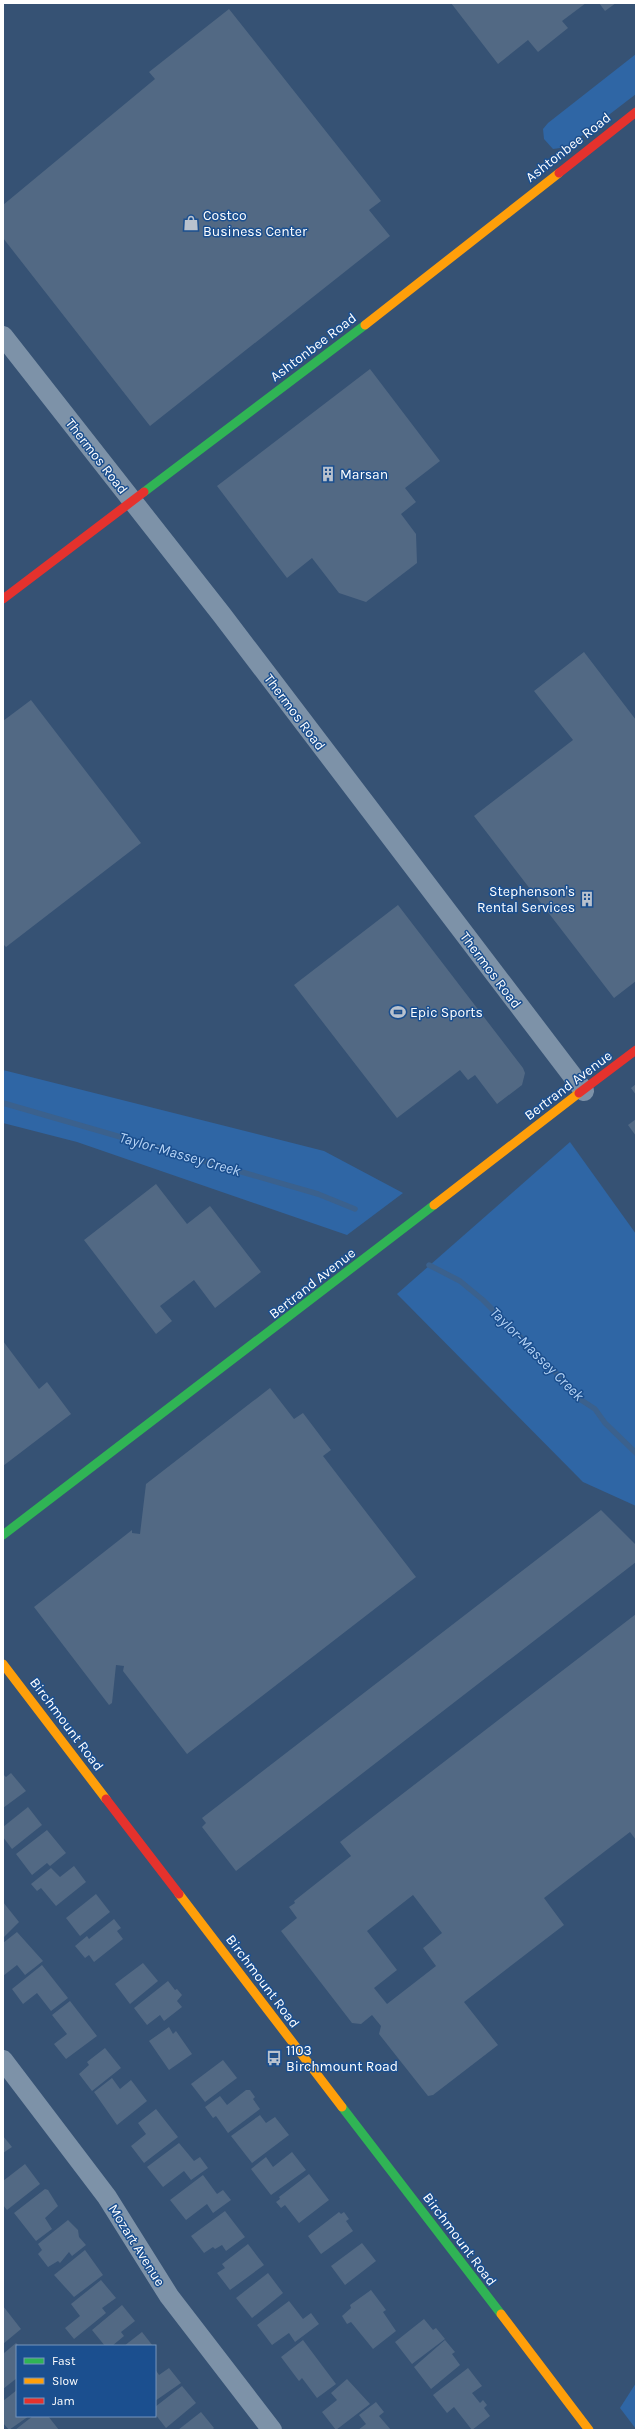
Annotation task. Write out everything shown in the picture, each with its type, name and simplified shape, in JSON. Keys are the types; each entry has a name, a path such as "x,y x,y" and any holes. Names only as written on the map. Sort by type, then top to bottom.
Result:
{"street":[{"name":"Ashtonbee Road","path":"3,599 133,502 371,320 636,112"},
{"name":"Thermos Road","path":"3,336 227,621 584,1091"},
{"name":"Bertrand Avenue","path":"3,1535 636,1050"},
{"name":"Birchmount Road","path":"3,1664 589,2430"},
{"name":"Mozart Avenue","path":"3,2060 107,2197 169,2296 272,2430"}],"shaded area":[{"path":"636,54 636,94 567,147 553,149 544,139 543,129 548,123"},
{"path":"3,1070 324,1151 403,1193 347,1235 77,1142 3,1123"},
{"path":"570,1142 636,1234 636,1506 583,1482 397,1294"},
{"path":"636,2383 636,2429 620,2408"}],"building":[{"path":"451,3 586,3 562,21 568,28 538,52 528,40 498,64"},
{"path":"599,3 616,3 605,11"},
{"name":"Costco Business Center","path":"229,9 381,201 369,210 390,236 150,426 3,238 3,205 155,79 149,72"},
{"name":"Marsan","path":"370,369 440,461 405,488 416,502 401,514 416,534 417,563 366,602 339,593 312,558 287,578 217,486"},
{"name":"Stephenson's Rental Services","path":"584,652 636,720 636,981 614,998 474,816 573,740 534,691"},
{"path":"31,700 141,843 6,947 3,944 3,721"},
{"name":"Epic Sports","path":"398,905 523,1068 525,1073 522,1085 497,1104 475,1075 468,1080 460,1070 397,1118 294,985"},
{"path":"636,1084 636,1095 631,1088"},
{"path":"636,1119 636,1136 628,1125"},
{"path":"156,1184 187,1224 210,1206 261,1272 215,1308 194,1280 160,1306 172,1321 156,1334 84,1240"},
{"path":"3,1341 39,1389 47,1382 71,1414 3,1466"},
{"path":"270,1388 294,1419 303,1413 331,1450 323,1456 416,1577 187,1754 123,1671 124,1666 116,1665 112,1703 109,1705 34,1607 132,1530 132,1533 140,1534 146,1484"},
{"path":"601,1510 636,1545 636,1562 236,1871 202,1827 206,1823 202,1818"},
{"path":"636,1614 636,1840 630,1832 544,1898 564,1925 464,2002 498,2045 433,2095 428,2096 379,2034 381,2026 372,2015 361,2024 352,2023 281,1931 297,1918 289,1907 295,1903 294,1901 351,1856 340,1842","holes":["413,1895 442,1933 423,1948 436,1966 387,2004 374,1988 397,1970 367,1931"]},
{"path":"11,1773 26,1791 3,1808 3,1774 6,1777"},
{"path":"28,1807 42,1825 12,1849 3,1837 3,1827"},
{"path":"47,1830 66,1853 50,1866 47,1863 32,1875 16,1854"},
{"path":"74,1866 86,1882 56,1906 41,1888 37,1891 31,1884 51,1868 60,1877"},
{"path":"96,1894 110,1912 80,1936 66,1918"},
{"path":"3,1902 19,1922 3,1938"},
{"path":"114,1919 121,1928 117,1931 123,1939 94,1962 89,1955 85,1958 75,1946 87,1936 89,1939"},
{"path":"17,1932 43,1961 25,1975 17,1965 3,1976 3,1943"},
{"path":"143,1963 158,1981 130,2004 115,1984"},
{"path":"42,1965 68,1998 51,2011 37,1993 23,2004 12,1989"},
{"path":"168,1981 175,1990 177,1989 182,1995 177,2001 182,2007 164,2021 160,2015 147,2025 134,2008"},
{"path":"70,2001 97,2036 66,2059 54,2044 67,2034 52,2015"},
{"path":"169,2027 173,2034 176,2031 192,2054 169,2070 149,2041"},
{"path":"105,2048 121,2068 92,2091 79,2074 89,2065 87,2062"},
{"path":"223,2060 237,2078 205,2102 191,2084"},
{"path":"112,2078 120,2089 131,2080 147,2101 117,2125 94,2092"},
{"path":"246,2090 250,2090 255,2097 253,2099 260,2109 228,2133 216,2116 213,2118 205,2107 220,2096 227,2105"},
{"path":"156,2109 178,2137 144,2163 131,2146 146,2134 138,2123"},
{"path":"260,2115 266,2123 275,2117 289,2135 252,2163 231,2136"},
{"path":"3,2136 12,2147 3,2153"},
{"path":"179,2143 194,2161 200,2157 208,2168 191,2180 184,2171 163,2187 147,2167"},
{"path":"292,2152 306,2170 271,2195 251,2169 266,2157 273,2167"},
{"path":"25,2164 40,2184 7,2210 3,2205 3,2181"},
{"path":"309,2174 329,2200 299,2223 285,2205 281,2208 276,2202 280,2199 279,2197"},
{"path":"203,2175 217,2194 223,2190 231,2200 213,2213 207,2204 186,2220 170,2200"},
{"path":"45,2189 48,2190 58,2206 45,2218 52,2229 36,2241 14,2213"},
{"path":"225,2211 245,2237 226,2251 222,2245 215,2249 213,2247 204,2253 191,2236"},
{"path":"339,2212 341,2214 344,2212 349,2219 346,2221 353,2231 321,2254 308,2236"},
{"path":"68,2220 78,2230 79,2237 86,2245 72,2256 69,2252 60,2263 58,2261 48,2267 38,2254 42,2250 38,2244"},
{"path":"362,2243 376,2261 345,2285 331,2266"},
{"path":"248,2244 264,2265 230,2290 217,2273 225,2268 222,2264"},
{"path":"85,2250 103,2275 74,2297 54,2275"},
{"path":"268,2273 283,2293 252,2318 236,2298"},
{"path":"101,2280 116,2298 102,2308 106,2313 74,2339 65,2328 80,2316 71,2304"},
{"path":"371,2290 386,2310 383,2312 396,2331 373,2349 351,2322 347,2324 342,2316 351,2308 350,2305"},
{"path":"289,2301 303,2319 311,2313 319,2324 295,2342 289,2333 272,2345 257,2325"},
{"path":"122,2305 135,2321 121,2332 124,2336 113,2345 104,2345 92,2330"},
{"path":"3,2306 21,2329 3,2344"},
{"path":"424,2319 433,2330 436,2328 445,2339 412,2364 395,2342"},
{"path":"142,2332 152,2345 125,2345"},
{"path":"303,2340 336,2384 317,2398 302,2378 299,2381 281,2357"},
{"path":"445,2340 455,2352 452,2354 460,2365 431,2389 414,2367"},
{"path":"16,2343 18,2345 16,2345 16,2379 3,2389 3,2354"},
{"path":"169,2368 181,2383 156,2400 156,2370 159,2375"},
{"path":"468,2368 482,2386 472,2393 480,2403 483,2400 487,2405 484,2408 490,2416 472,2430 454,2407 447,2413 433,2395"},
{"path":"347,2379 370,2404 336,2430 322,2412 337,2400 331,2393"},
{"path":"182,2386 196,2403 166,2428 156,2415 156,2406"},
{"path":"16,2391 16,2417 28,2417 9,2430 3,2423 3,2401"},
{"path":"376,2402 384,2412 379,2416 391,2430 358,2430 366,2424 359,2415"},
{"path":"201,2412 214,2428 212,2430 178,2430"},
{"path":"32,2417 49,2417 59,2430 15,2430"}],"waterway":[{"name":"Taylor-Massey Creek","path":"3,1103 318,1194 355,1209"},
{"name":"Taylor-Massey Creek","path":"429,1265 460,1281 483,1300 559,1376 575,1396 595,1409 605,1423 636,1453"}],"traffic: fast":[{"path":"144,492 365,325"},
{"path":"3,1535 434,1205"},
{"path":"342,2107 501,2314"}],"traffic: slow":[{"path":"365,325 559,173"},
{"path":"434,1205 579,1093"},
{"path":"3,1664 106,1799"},
{"path":"179,1894 342,2107"},
{"path":"501,2314 589,2430"}],"traffic: jam":[{"path":"559,173 636,112"},
{"path":"3,599 144,492"},
{"path":"579,1093 636,1050"},
{"path":"106,1799 179,1894"}],"place":[{"name":"Costco Business Center","path":"191,223"},
{"name":"Marsan","path":"328,474"},
{"name":"Stephenson's Rental Services","path":"587,899"},
{"name":"Epic Sports","path":"398,1012"},
{"name":"1103 Birchmount Road","path":"274,2058"}]}
